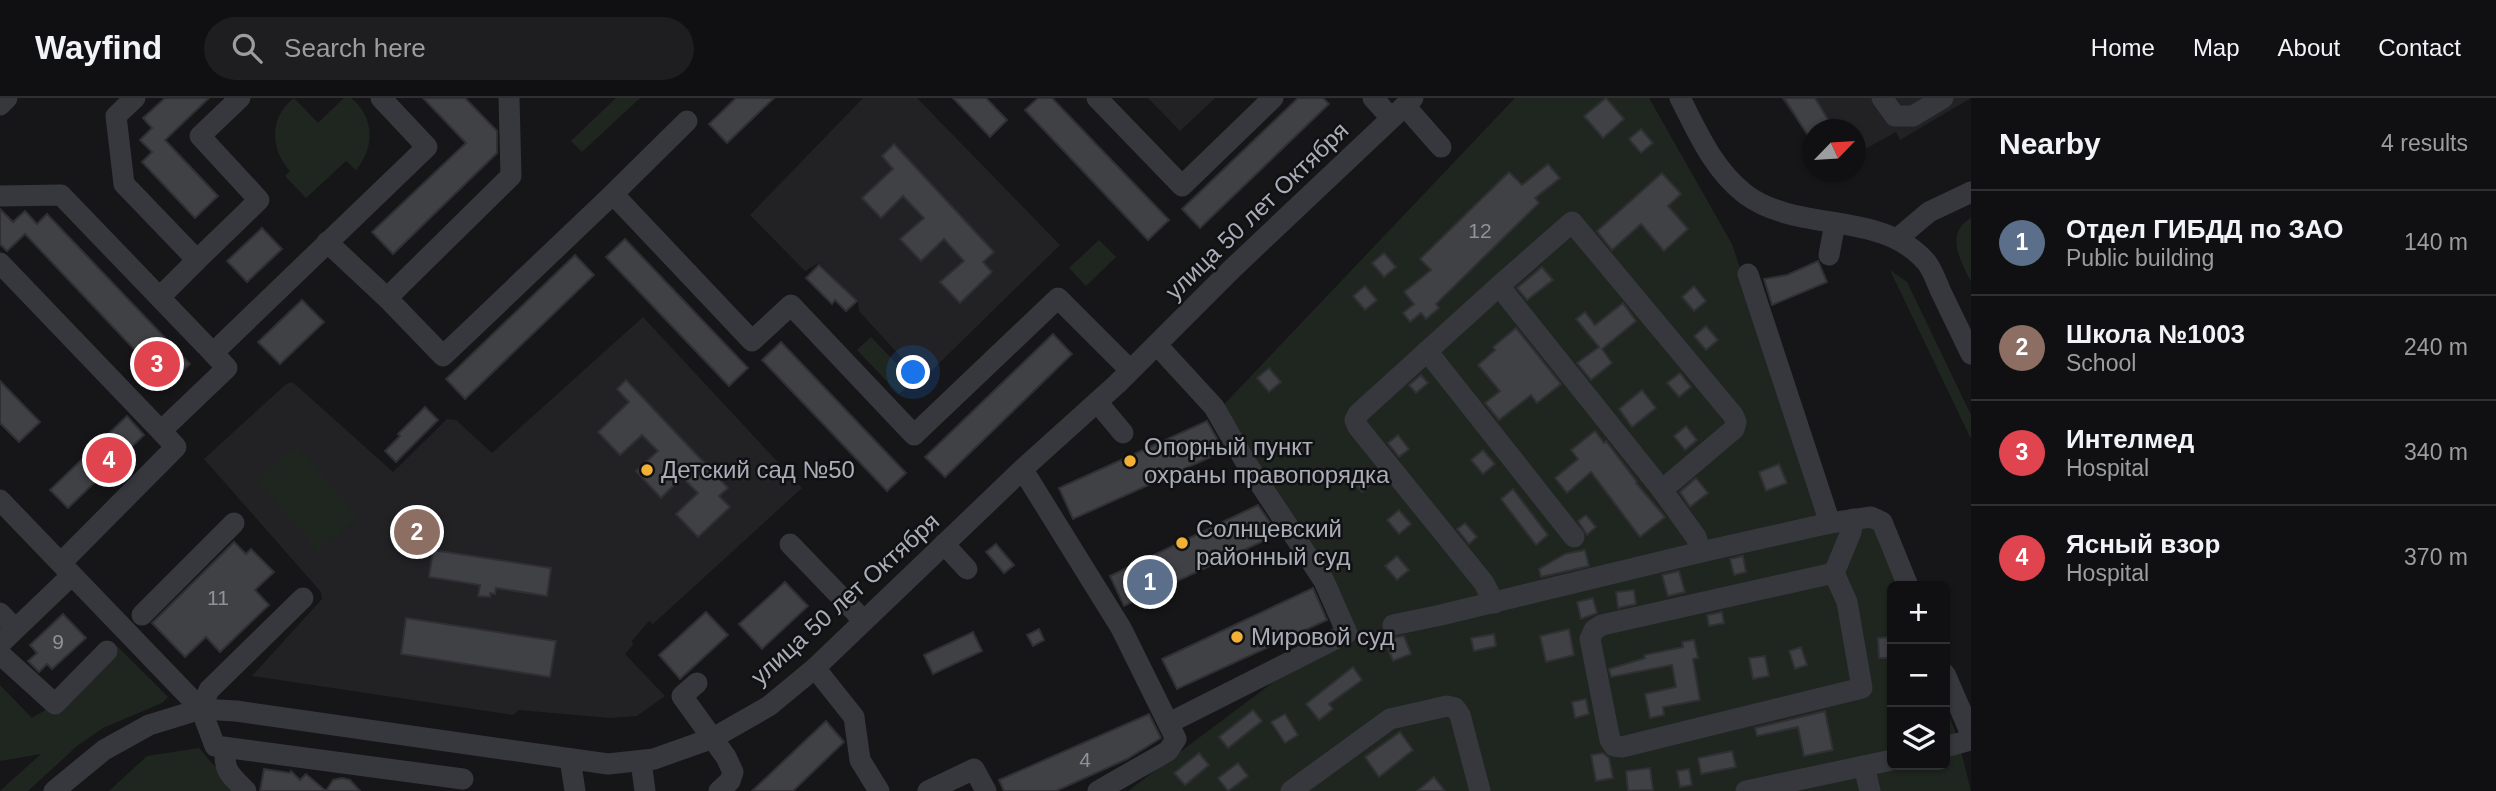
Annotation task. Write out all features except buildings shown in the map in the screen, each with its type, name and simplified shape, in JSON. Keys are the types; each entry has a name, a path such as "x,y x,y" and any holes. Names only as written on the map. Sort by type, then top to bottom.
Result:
{"street":[{"path":"0,105 7,98"},
{"path":"135,98 116,117 124,184 197,260"},
{"path":"160,297 259,200 200,136 240,98"},
{"path":"214,353 427,147 381,98"},
{"path":"387,298 511,176 509,98"},
{"path":"1097,98 1182,186 1273,98"},
{"path":"1373,98 1403,107 1440,146"},
{"path":"1679,98 1703,145 1722,173 1746,194 1769,208 1792,215 1897,239 1927,264 1971,354"},
{"path":"1882,98 1895,116 1913,116 1942,98"},
{"name":"улица 50 лет Октября","path":"54,791 124,737 168,717 201,709 236,711 608,764 641,762 713,738 769,706 815,668 1157,345 1233,268 1403,107"},
{"path":"327,242 387,298 443,356 687,121"},
{"path":"1897,239 1929,212 1971,192"},
{"path":"613,194 752,341 791,305 914,435 1058,298 1130,370"},
{"path":"0,197 61,195 227,368 161,431"},
{"path":"1494,603 1484,583 1355,420 1358,414 1427,351 1572,222 1733,415 1736,422 1734,429 1662,490"},
{"path":"1829,255 1835,223"},
{"path":"0,263 176,447 7,636"},
{"path":"1748,274 1830,523"},
{"path":"1499,286 1662,490 1696,537 1701,552"},
{"path":"1157,345 1214,408 1245,461 1324,580 1347,633 1169,723"},
{"path":"1427,351 1574,537"},
{"path":"1097,402 1123,433"},
{"path":"1023,470 1090,590 1121,628 1176,739 1168,751 1098,791"},
{"path":"0,500 201,709 215,746 457,785 476,764 479,747"},
{"path":"1393,625 1701,552 1830,523 1871,517 1882,522 1907,581"},
{"path":"1835,573 1602,625 1594,630 1590,639 1610,740 1614,746 1622,747 1862,688 1847,602 1835,573 1853,519"},
{"path":"142,615 234,523"},
{"path":"790,544 864,621"},
{"path":"944,544 967,569"},
{"path":"201,709 209,690 303,598"},
{"path":"0,613 7,636"},
{"path":"4,667 55,705 107,651"},
{"path":"815,668 854,717 860,760 879,791"},
{"path":"697,683 682,696 713,738 733,772 730,781 719,791"},
{"path":"1950,694 1962,741"},
{"path":"1291,791 1390,719 1447,706 1455,708 1460,715 1480,791"},
{"path":"226,749 224,762 227,771 246,791"},
{"path":"570,759 575,791"},
{"path":"641,762 645,791"},
{"path":"1746,791 1887,762"},
{"path":"1864,766 1870,791"},
{"path":"928,791 974,769 986,791"}],"shaded area":[{"path":"294,98 318,123 344,98 351,98 365,114 370,133 367,152 356,170 346,161 306,198 285,176 290,171 283,162 276,143 276,124 280,114"},
{"path":"616,98 640,98 582,152 571,141"},
{"path":"863,98 917,98 1060,245 922,380 859,311 858,301 819,263 805,271 750,215"},
{"path":"1148,98 1215,98 1180,131"},
{"path":"1515,98 1649,98 1732,244 1827,526 1879,522 1900,581 1887,581 1887,770 1950,770 1950,717 1971,791 1128,791 1348,626 1215,414"},
{"path":"1781,98 1971,98 1900,140 1896,132 1866,148 1866,119 1803,119 1803,130"},
{"path":"1971,218 1971,282 1959,257 1956,240 1963,224"},
{"path":"1099,240 1116,257 1086,286 1069,268"},
{"path":"1890,270 1907,282 1971,415 1971,439"},
{"path":"643,317 802,488 653,624 649,621 632,641 633,645 625,654 665,696 637,716 610,718 519,710 513,715 252,676 322,599 321,592 204,459 291,382 393,472 447,419 456,420 492,453"},
{"path":"871,337 913,381 899,394 857,350"},
{"path":"297,446 358,517 318,551 257,480"},
{"path":"117,646 168,697 162,703 103,728 77,746 28,791 0,791 41,754 0,761 0,685 32,718 55,704"},
{"path":"199,748 236,791 109,791 147,756"}],"place":[{"name":"Интелмед","path":"157,364"},
{"name":"Ясный взор","path":"109,460"},
{"name":"Опорный пункт охраны правопорядка","path":"1130,461"},
{"name":"Детский сад №50","path":"647,470"},
{"name":"Школа №1003","path":"417,532"},
{"name":"Солнцевский районный суд","path":"1182,543"},
{"name":"Отдел ГИБДД по ЗАО","path":"1150,582"},
{"name":"Мировой суд","path":"1237,637"}]}
